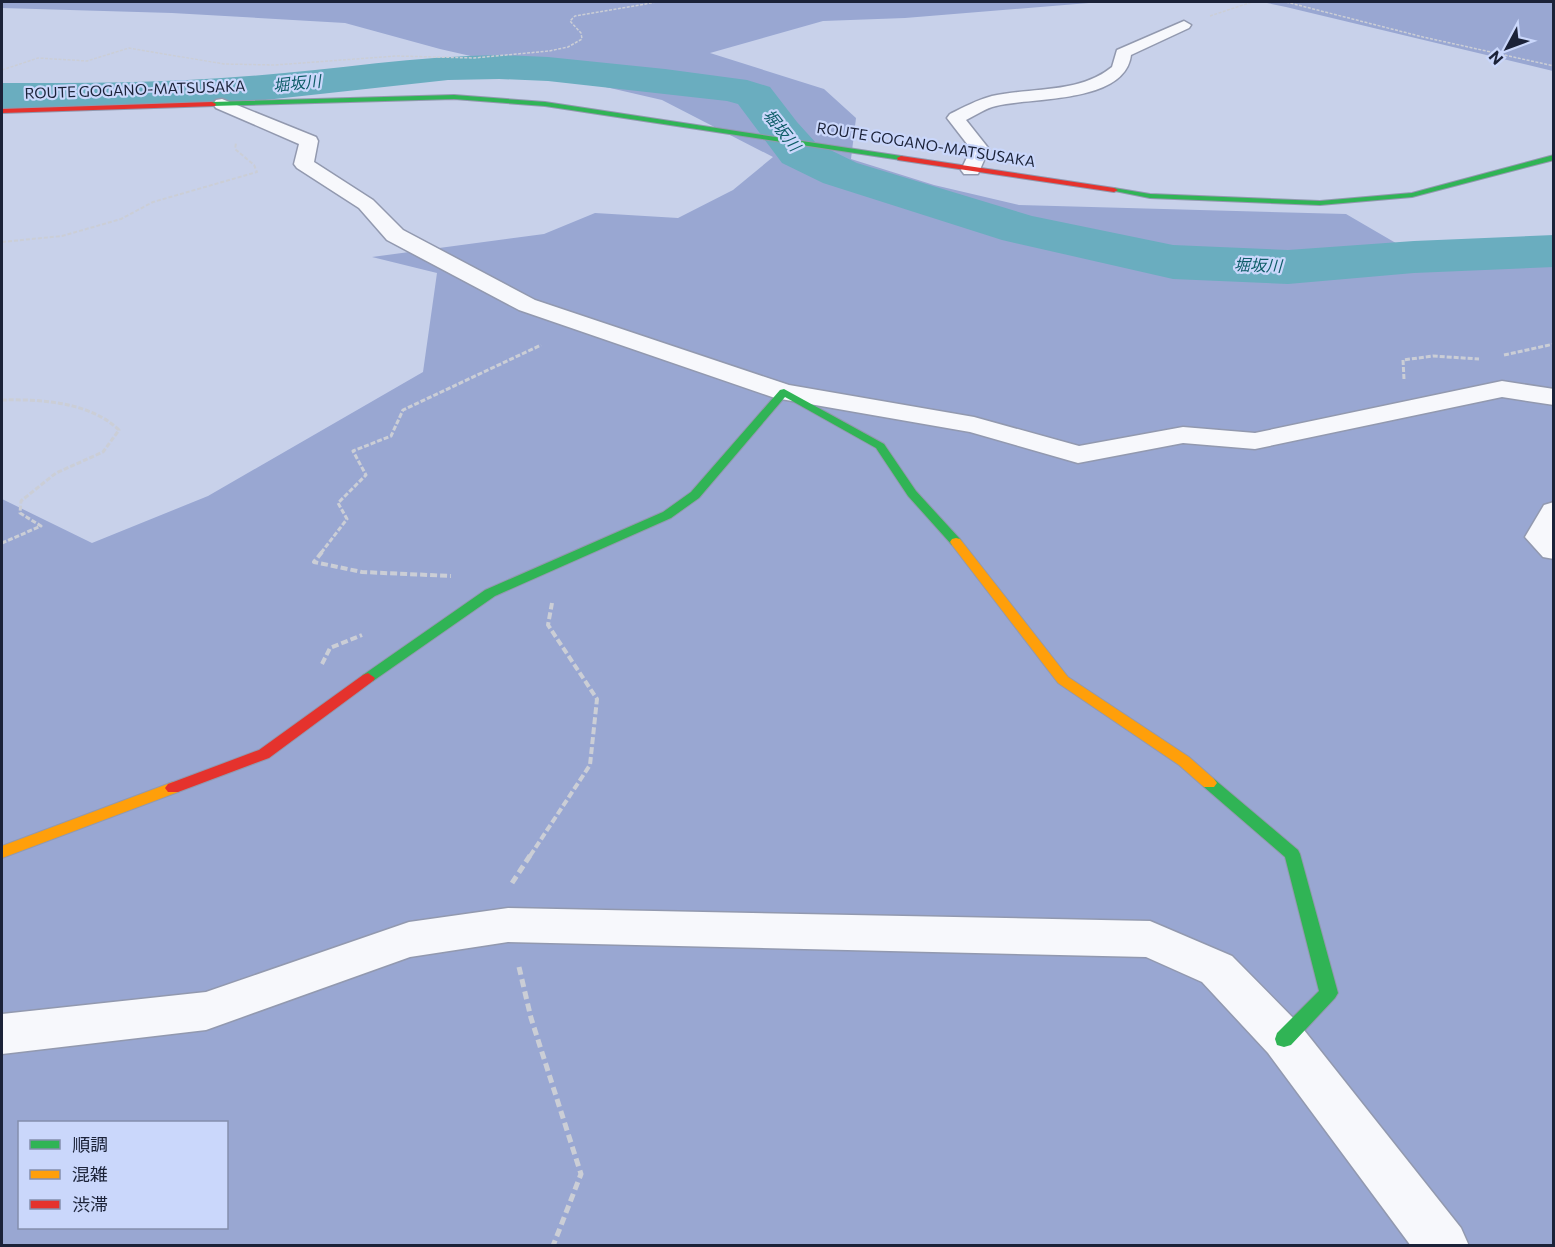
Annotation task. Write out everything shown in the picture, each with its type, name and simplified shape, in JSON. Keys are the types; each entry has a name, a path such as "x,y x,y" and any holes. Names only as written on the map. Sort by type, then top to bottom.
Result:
{"main road":[{"name":"ROUTE GOGANO-MATSUSAKA","path":"2,111 454,97 544,104 1150,196 1320,203 1412,195 1554,157"},
{"path":"2,852 264,754 490,593 667,515 695,495 784,392 880,446 912,493 946,528 1063,680 1184,761 1292,854 1329,993 1284,1039"}],"street":[{"path":"971,170 980,149 956,118 978,106 997,100 1061,93 1111,78 1121,68 1123,53 1184,25"},
{"path":"226,105 309,141 304,164 366,204 395,234 527,305 784,392 974,424 1078,455 1183,435 1255,441 1502,389 1554,397"},
{"path":"1554,511 1540,537 1554,550"},
{"path":"2,1034 206,1011 409,940 508,925 1150,939 1217,969 1284,1039 1443,1245"}],"path":[{"path":"2,70 38,58 87,61 129,48 224,64 246,65 299,64 396,56 474,58 549,51 568,47 582,39 581,33 570,21 575,16 657,2"},
{"path":"1184,25 1252,2"},
{"path":"1286,2 1423,37 1554,66"},
{"path":"2,242 62,236 121,219 153,202 251,176 257,172 254,165 235,149 240,122 225,111 226,105"},
{"path":"553,1245 581,1174 531,1018 508,925 510,886 590,765 597,699 548,625 556,579 509,585 461,576 362,572 314,562 347,519 338,503 366,475 353,451 391,436 403,410 585,324"},
{"path":"2,400 14,399 84,409 113,421 119,430 103,452 56,473 21,501 20,513 41,526 2,543"}],"shaded area":[{"path":"2,2 1101,2 905,18 823,21 710,53 824,89 856,118 851,159 934,185 1019,205 1346,214 1437,267 1553,260 1553,1245 2,1245 2,499 92,543 208,496 423,372 437,273 372,257 544,234 595,213 678,218 733,190 773,157 662,100 440,49 345,23 172,13 2,8"},
{"path":"1262,2 1553,2 1553,71 1286,7"}],"waterway":[{"name":"堀坂川","path":"2,96 104,96 248,89 448,68 548,69 732,89 755,96 762,109 772,117 776,127 799,153 840,173 1021,229 1173,262 1288,267 1414,257 1554,251"}],"traffic: fast":[{"path":"212,104 454,97 545,104 901,158"},
{"path":"1114,190 1150,196 1320,203 1412,195 1554,157"},
{"path":"368,678 490,593 667,515 695,495 784,392 880,446 912,493 956,542"},
{"path":"1209,783 1292,854 1329,993 1284,1039"}],"traffic: slow":[{"path":"956,542 1063,680 1184,761 1209,783"},
{"path":"2,852 173,788"}],"traffic: jam":[{"path":"2,111 212,104"},
{"path":"901,158 1114,190"},
{"path":"173,788 264,754 368,678"}]}
